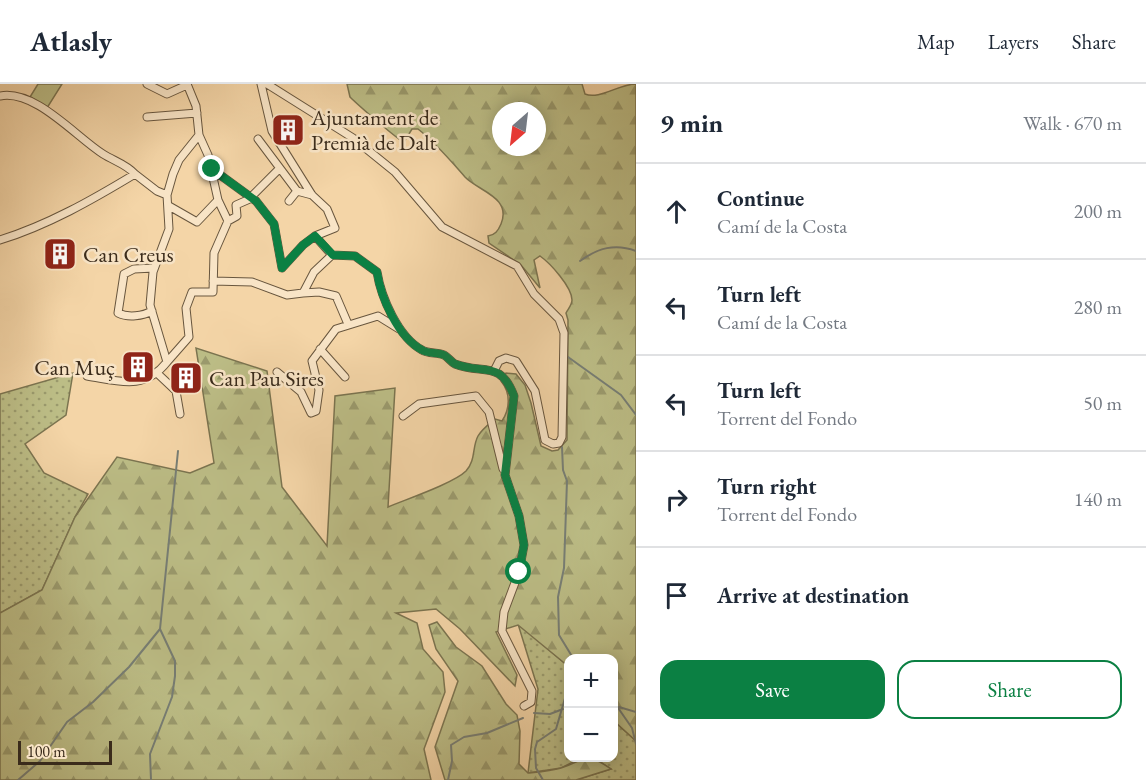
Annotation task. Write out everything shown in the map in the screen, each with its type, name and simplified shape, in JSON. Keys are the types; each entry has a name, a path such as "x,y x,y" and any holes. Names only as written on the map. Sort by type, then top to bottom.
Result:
{"street":[{"path":"147,84 167,94 187,85 197,113 199,135 212,169 219,200 228,221"},
{"path":"212,169 251,197 274,224 282,268 303,245 315,236 335,228 327,209 312,195 272,131 261,84"},
{"path":"267,84 276,86 361,145 395,172 442,227 517,266 534,294 559,319 564,333 562,437 559,443 553,444 544,440 535,391 526,372 516,361 506,358 499,362 495,369"},
{"path":"0,96 6,95 29,101 48,111 103,154 130,168 135,174 167,195"},
{"path":"147,117 197,113"},
{"path":"167,362 150,305 154,268 169,229 167,195 179,160 199,135"},
{"path":"258,138 297,191 312,195"},
{"path":"87,376 140,382 158,374 189,337 186,308 192,292 213,292 214,253 228,221 237,216 236,205 251,197 279,169"},
{"path":"0,240 24,233 89,202 135,174"},
{"path":"289,201 297,191"},
{"path":"169,206 197,222 219,200"},
{"path":"315,236 333,255 355,256 377,272 380,292 389,312 422,350 444,355 455,364 495,369 510,384 514,396 505,475"},
{"path":"303,293 314,272 333,255"},
{"path":"152,310 144,314 123,316 118,313 124,274 134,270 154,268"},
{"path":"213,281 252,282 287,295 319,291 336,296 351,327 378,316 407,335"},
{"path":"277,372 301,392 311,413 316,411 320,398 312,361 336,329 348,324"},
{"path":"320,349 345,377"},
{"path":"158,374 176,391 180,414"},
{"path":"403,416 419,404 476,396 489,412 505,475 519,516 524,545 519,572 504,612 502,631 532,692 531,702 524,706"}],"green space":[{"path":"38,84 62,84 47,108 30,97"},
{"path":"347,84 582,84 585,94 596,95 636,84 636,741 618,725 618,654 564,654 564,663 518,625 496,632 517,675 515,686 460,629 436,609 396,613 417,623 423,649 443,672 445,692 424,749 431,780 0,780 0,613 42,590 75,517 117,457 190,473 214,463 196,348 267,371 282,487 327,546 335,396 395,388 388,507 441,486 466,471 480,433 495,419 502,421 505,416 508,396 501,381 506,373 516,374 525,385 541,446 552,451 558,450 567,440 568,320 566,313 572,300 565,282 540,256 534,260 540,288 521,265 489,243 488,236 493,235 501,224 502,207 492,196 465,177 425,134 418,129 412,129 404,142 350,97"},
{"path":"73,373 66,415 25,444 44,473 88,494 42,590 0,613 0,394"},
{"path":"437,622 456,647 482,666 506,704 517,715 520,731 519,764 528,773 557,769 577,762 599,762 611,769 576,780 445,780 435,747 458,681 436,649 429,625"},
{"path":"518,624 564,663 564,762 573,762 561,768 528,773 538,689"},
{"path":"618,725 636,741 636,780 576,780 611,769 600,762 618,762"}],"waterway":[{"path":"580,261 607,248 621,247 636,251"},
{"path":"568,357 621,395 636,415"},
{"path":"562,447 563,470 567,481 564,568 558,597 559,635 571,654"},
{"path":"151,780 150,754 172,697 175,676 175,661 160,629 178,451"},
{"path":"18,780 40,761 67,722 93,702 129,667 160,629"},
{"path":"543,780 536,768 535,749 537,742 556,729 564,702"},
{"path":"619,707 636,712"},
{"path":"618,708 632,728 636,744"},
{"path":"534,713 550,714 563,709"},
{"path":"448,780 452,761 451,745 464,737 487,733 523,718"}],"place":[{"name":"Ajuntament de Premià de Dalt","path":"288,130"},
{"name":"Can Creus","path":"60,254"},
{"name":"Can Muç","path":"138,367"},
{"name":"Can Pau Sires","path":"186,378"}],"route":[{"path":"212,169 256,201 274,224 278,239 279,262 282,268 303,245 315,236 333,255 355,256 377,272 380,292 389,312 422,350 444,355 455,364 495,369 510,384 514,396 505,475 519,516 524,545 519,572"}]}
